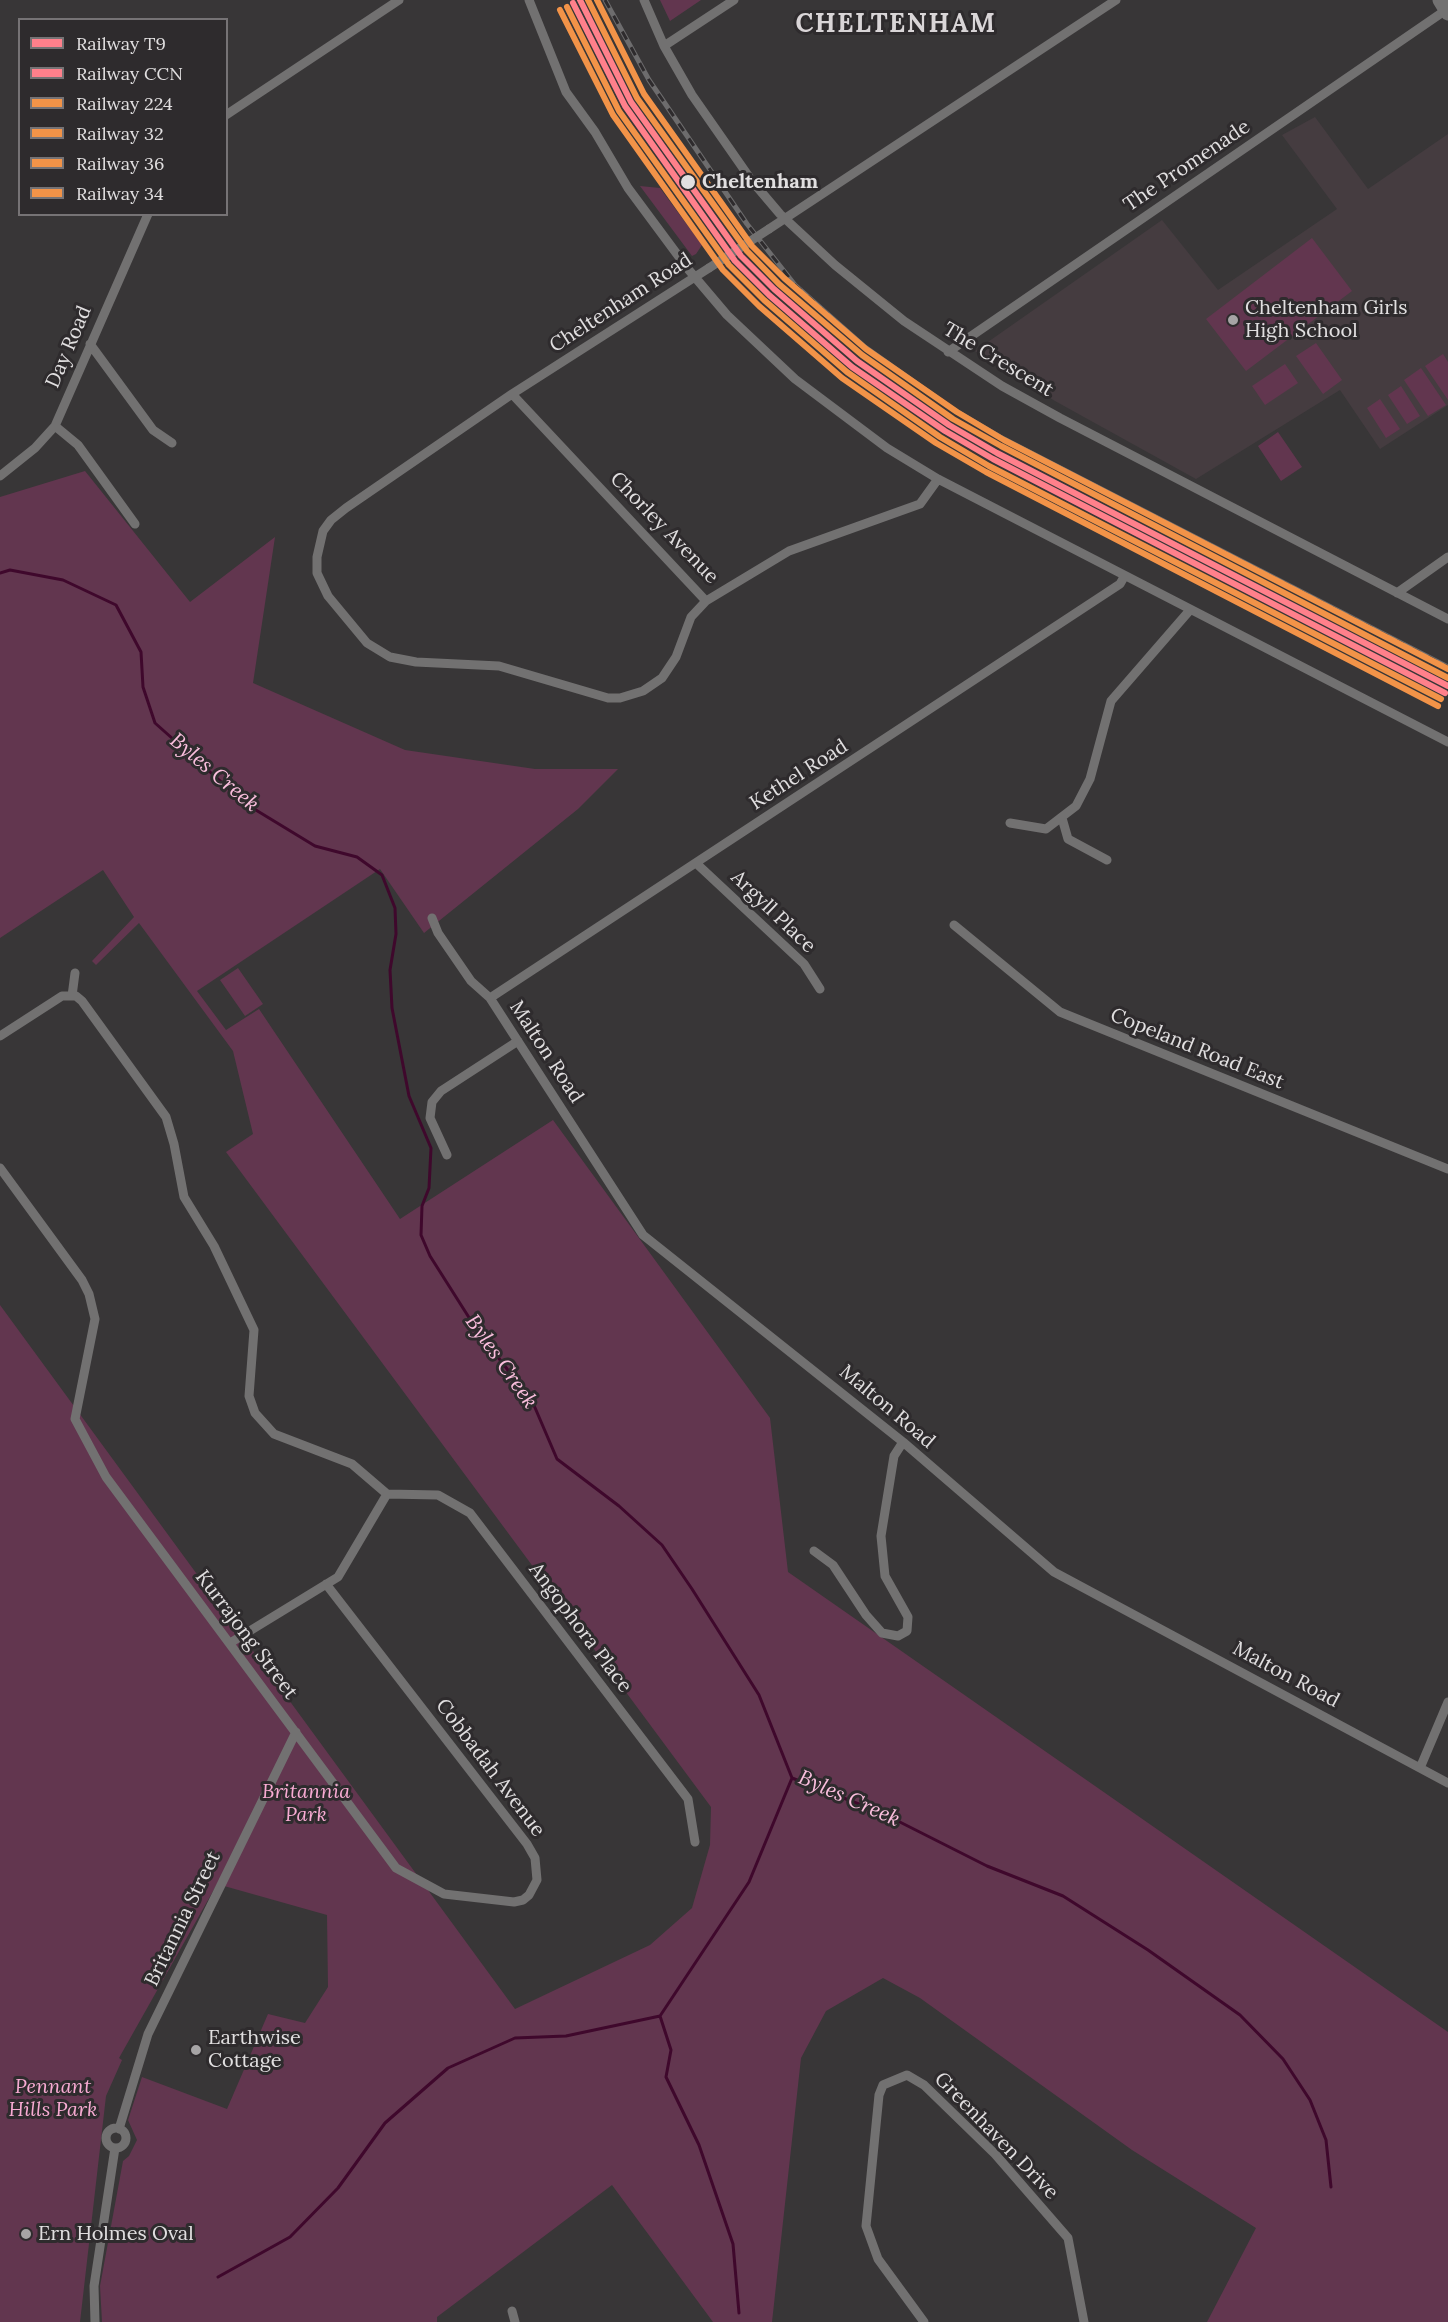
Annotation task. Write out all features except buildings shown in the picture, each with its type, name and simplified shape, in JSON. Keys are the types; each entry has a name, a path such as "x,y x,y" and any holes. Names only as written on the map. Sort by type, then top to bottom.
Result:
{"street":[{"path":"228,114 399,0"},
{"path":"529,0 566,92 595,132 628,188 696,278 756,344 795,379 886,448 938,479 1124,577 1448,741"},
{"name":"The Crescent","path":"644,0 664,46 712,125 752,181 786,219 860,287 948,352 1060,418 1448,619"},
{"path":"664,46 734,0"},
{"name":"Cheltenham Road","path":"706,601 691,617 676,657 663,678 643,691 620,698 608,698 499,666 416,662 390,657 367,643 328,596 317,573 316,557 323,531 337,515 512,394 696,278 1116,0"},
{"name":"The Promenade","path":"948,352 1445,8"},
{"name":"Day Road","path":"0,476 35,448 55,426 146,216"},
{"path":"90,344 153,430 172,443"},
{"name":"Chorley Avenue","path":"512,394 706,601 789,551 920,504 938,479"},
{"path":"55,426 78,445 135,524"},
{"path":"1396,592 1448,556"},
{"name":"Kethel Road","path":"490,998 1120,584 1124,577"},
{"path":"1010,823 1043,829 1062,819 1076,806 1087,787 1111,701 1190,609"},
{"path":"1062,819 1068,839 1107,860"},
{"name":"Argyll Place","path":"697,864 804,964 820,989"},
{"name":"Malton Road","path":"432,918 438,933 471,981 490,998 643,1235 903,1442 1054,1572 1448,1783"},
{"name":"Copeland Road East","path":"954,925 1060,1012 1448,1169"},
{"path":"72,996 75,973"},
{"path":"0,1036 62,996 76,996 95,1017 166,1117 174,1144 184,1197 214,1246 254,1330 249,1396 255,1413 274,1434 352,1464 387,1494 338,1576 230,1643"},
{"path":"447,1155 430,1118 432,1102 441,1091 518,1041"},
{"name":"Kurrajong Street","path":"0,1168 82,1280 89,1294 95,1319 75,1419 106,1477 396,1868"},
{"path":"814,1551 833,1565 866,1615 882,1633 898,1636 907,1631 908,1617 885,1576 880,1536 894,1456 903,1442"},
{"name":"Angophora Place","path":"387,1494 438,1496 470,1514 688,1799 695,1842"},
{"name":"Cobbadah Avenue","path":"326,1584 527,1844 535,1858 537,1880 529,1896 523,1900 471,1898 444,1894 396,1868"},
{"path":"1420,1768 1448,1702"},
{"name":"Britannia Street","path":"95,2322 94,2286 114,2148 122,2146 126,2140 125,2133 119,2129 147,2034 296,1732"},
{"name":"Greenhaven Drive","path":"924,2322 878,2259 866,2226 879,2095 883,2085 907,2075 924,2085 994,2154 1068,2238 1084,2322"},
{"path":"512,2311 515,2322"}],"shaded area":[{"name":"Cheltenham Girls High School","path":"1315,117 1368,189 1448,134 1448,405 1380,449 1340,390 1196,479 1055,401 975,351 1162,220 1218,290 1337,209 1282,135"}],"green space":[{"path":"660,0 701,0 670,21"},
{"path":"640,186 660,188 702,245 696,254 692,256"},
{"path":"1312,238 1352,291 1246,371 1206,319"},
{"path":"1316,343 1342,380 1323,394 1296,356"},
{"path":"1443,354 1448,362 1448,400 1425,366"},
{"path":"1285,364 1298,383 1265,405 1252,386"},
{"path":"1421,368 1446,405 1428,416 1404,380"},
{"path":"1401,386 1420,416 1407,424 1388,395"},
{"path":"1380,399 1400,429 1386,438 1367,408"},
{"path":"1278,432 1302,467 1281,481 1258,446"},
{"path":"85,471 190,602 275,537 253,683 405,750 535,769 618,769 578,809 424,933 380,869 197,991 226,1030 259,1009 400,1219 553,1120 770,1418 788,1572 1448,2032 1448,2322 1207,2322 1256,2228 1132,2150 920,1998 883,1978 826,2011 801,2058 772,2322 713,2322 612,2185 437,2317 437,2322 102,2322 100,2286 123,2161 129,2156 137,2140 128,2120 142,2077 227,2109 268,2014 305,2023 328,1987 327,1915 217,1884 119,2058 122,2060 106,2096 80,2322 0,2322 0,1305 515,2009 650,1945 692,1908 710,1845 711,1807 226,1152 253,1134 233,1051 139,923 96,965 92,961 134,917 103,870 0,938 0,497"},
{"path":"238,968 263,1004 245,1016 220,980"}],"waterway":[{"name":"Byles Creek","path":"0,573 10,570 63,580 116,605 141,652 143,687 155,723 246,804 315,846 357,857 382,875 395,908 396,934 390,970 392,1008 409,1096 431,1148 429,1188 422,1206 421,1235 430,1256 475,1327 533,1403 557,1459 619,1506 662,1545 759,1695 792,1778 882,1813 987,1866 1063,1896 1148,1950 1240,2015 1283,2059 1310,2100 1326,2140 1331,2187"},
{"path":"218,2277 290,2237 338,2188 385,2123 448,2068 515,2038 566,2036 660,2016 749,1882 792,1778"},
{"path":"660,2016 671,2050 666,2077 699,2145 733,2244 739,2313"}],"railway":[{"path":"605,0 649,80 747,224 795,285 865,347 954,410 1000,437 1448,667"}],"rail line":[{"name":"T9","path":"580,0 631,102 741,256 774,289 857,361 949,425 997,453 1448,686"},
{"name":"224","path":"588,0 637,98 747,251 779,284 862,355 953,419 1001,446 1448,678"},
{"name":"36","path":"597,0 644,94 752,246 784,278 866,349 957,412 1004,440 1448,669"},
{"name":"CCN","path":"573,3 625,106 735,261 769,295 852,367 945,431 993,459 1445,693"},
{"name":"32","path":"567,7 619,111 729,265 764,300 847,372 940,437 989,466 1441,699"},
{"name":"34","path":"560,10 613,115 723,270 759,306 842,378 936,443 986,472 1438,706"}],"place":[{"name":"Cheltenham","path":"688,182"},
{"name":"Cheltenham Girls High School","path":"1233,320"},
{"name":"Earthwise Cottage","path":"196,2050"},
{"name":"Ern Holmes Oval","path":"26,2234"}],"district":[{"name":"CHELTENHAM","path":"896,25"}],"park label":[{"name":"Britannia Park","path":"306,1804"},
{"name":"Pennant Hills Park","path":"53,2098"}]}
